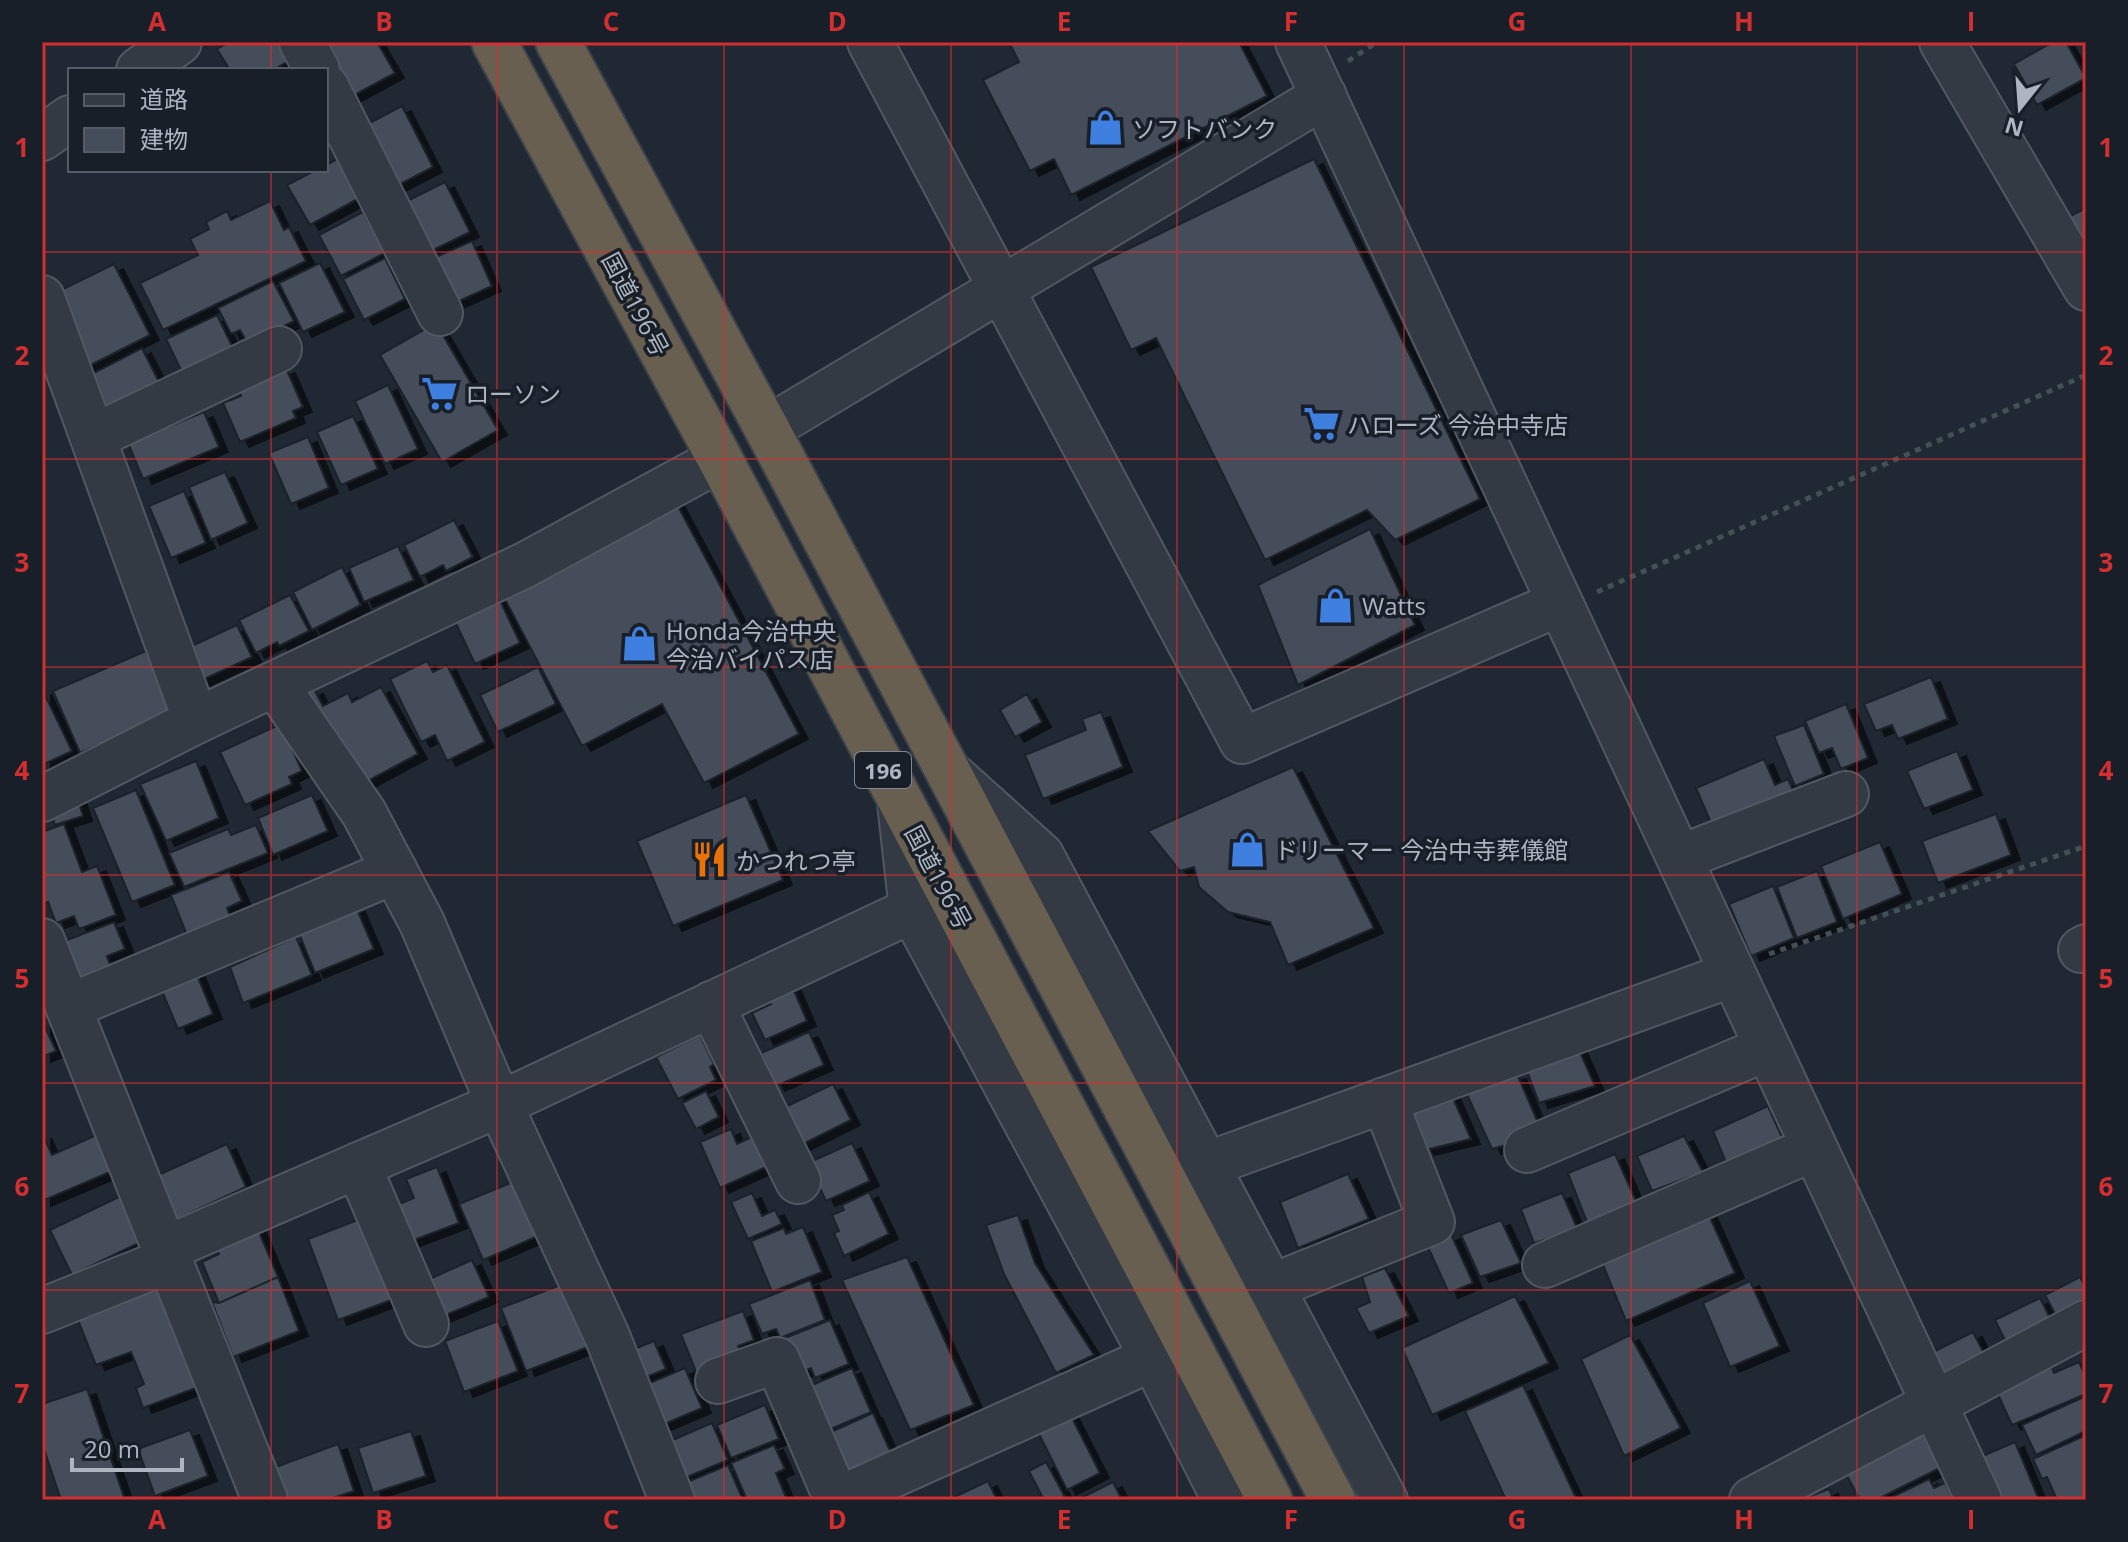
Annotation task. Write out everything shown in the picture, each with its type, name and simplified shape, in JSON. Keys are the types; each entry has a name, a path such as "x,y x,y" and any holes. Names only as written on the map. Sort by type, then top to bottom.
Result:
{"highway":[{"name":"国道196号","path":"494,42 720,459 1270,1500"},
{"name":"196","path":"558,42 767,429 1333,1500"}],"street":[{"path":"142,68 179,42"},
{"path":"302,42 316,68"},
{"path":"870,42 1242,741 1561,605"},
{"path":"1298,42 1979,1500"},
{"path":"1957,47 2086,288"},
{"path":"328,91 440,313"},
{"path":"767,429 1324,96"},
{"path":"42,138 68,119"},
{"path":"42,298 196,721"},
{"path":"93,437 279,349"},
{"path":"42,799 196,721 525,565 720,459"},
{"path":"275,684 364,813 422,923 500,1104 607,1336 672,1500"},
{"path":"947,770 1041,855 1385,1500"},
{"path":"1679,858 1846,794"},
{"path":"900,803 912,910 1153,1358 1225,1500"},
{"path":"68,1007 395,871"},
{"path":"42,1311 358,1165 500,1104 912,910"},
{"path":"42,941 265,1500"},
{"path":"1206,1165 1731,970"},
{"path":"711,1004 798,1181"},
{"path":"1527,1150 1767,1048"},
{"path":"1271,1287 1432,1222 1384,1100"},
{"path":"1545,1265 1814,1148"},
{"path":"358,1165 426,1324"},
{"path":"1752,1500 1935,1406 2086,1323"},
{"path":"718,1381 777,1360 837,1500 920,1483 1153,1358"}],"path":[{"path":"1561,605 2086,375"},
{"path":"1731,970 2086,846"}],"building":[{"path":"229,42 289,42 297,56 276,68 229,68 217,49"},
{"path":"319,42 377,42 395,73 349,98"},
{"name":"ソフトバンク","path":"1009,42 1239,42 1267,96 1071,195 1054,159 1030,171 983,80 1019,62"},
{"path":"2053,42 2066,42 2086,78 2037,105 2014,64"},
{"path":"402,106 433,167 389,190 358,129"},
{"path":"343,156 365,195 310,225 287,185 312,172 328,172 328,164"},
{"name":"ハローズ 今治中寺店","path":"1314,159 1480,499 1395,540 1367,510 1265,560 1156,338 1131,350 1091,267"},
{"path":"445,182 470,232 425,254 401,204"},
{"path":"270,201 284,230 289,227 306,261 163,330 140,283 198,255 190,239 209,229 206,222 227,211 231,220"},
{"path":"2086,208 2086,258 2061,221"},
{"path":"363,212 385,253 341,276 319,235"},
{"path":"472,241 492,286 446,307 425,262"},
{"path":"385,258 405,299 364,320 343,279"},
{"path":"320,263 345,312 303,332 279,283"},
{"path":"114,264 150,335 81,370 55,293"},
{"path":"273,281 294,321 248,344 240,330 231,334 218,308"},
{"path":"217,315 235,352 184,376 166,339"},
{"name":"ローソン","path":"436,323 498,430 442,462 380,355"},
{"path":"142,348 162,388 108,415 80,380"},
{"path":"286,368 303,407 293,411 296,418 240,442 223,403 241,396 238,389"},
{"path":"388,385 418,449 385,464 355,401"},
{"path":"204,412 219,447 143,479 128,443"},
{"path":"353,416 378,469 341,485 317,432"},
{"path":"308,437 329,488 291,504 269,453"},
{"path":"225,472 248,523 211,540 189,487"},
{"path":"184,491 206,543 171,558 149,506"},
{"name":"Honda今治中央 今治バイパス店","path":"671,493 799,734 704,783 662,704 582,746 497,584"},
{"path":"454,520 473,557 446,571 443,565 420,577 404,545"},
{"name":"Watts","path":"1370,529 1415,625 1298,685 1258,585"},
{"path":"398,546 414,580 364,602 349,568"},
{"path":"342,567 361,605 312,630 293,592"},
{"path":"290,595 309,631 256,653 239,620"},
{"path":"498,596 520,643 475,664 453,617"},
{"path":"237,625 252,657 200,681 185,649"},
{"path":"146,651 173,713 80,753 53,691"},
{"path":"427,661 433,672 447,665 485,742 447,761 435,735 421,742 390,679"},
{"path":"538,667 556,704 498,732 480,695"},
{"path":"1931,677 1948,719 1898,739 1892,725 1876,731 1864,704"},
{"path":"381,687 418,754 351,790 300,696 314,689 323,706 348,693 352,702"},
{"path":"42,689 72,751 42,765"},
{"path":"1027,694 1042,722 1015,737 1000,710"},
{"path":"1846,704 1868,758 1841,769 1832,748 1819,753 1805,721"},
{"path":"1101,712 1123,767 1043,799 1025,755 1086,730 1082,719"},
{"path":"281,724 302,771 289,777 292,784 245,805 220,752"},
{"path":"1804,725 1824,774 1795,786 1774,736"},
{"path":"1957,751 1973,790 1924,809 1907,771"},
{"path":"1764,759 1775,785 1788,779 1800,806 1715,832 1696,788"},
{"path":"196,761 219,818 166,841 140,784"},
{"name":"ドリーマー 今治中寺葬儀館","path":"1293,767 1374,928 1288,965 1270,922 1228,912 1199,887 1194,867 1180,871 1148,831"},
{"path":"136,790 175,885 132,902 93,808"},
{"path":"76,793 83,816 55,825 48,802"},
{"path":"312,795 328,831 273,855 258,818"},
{"name":"かつれつ亭","path":"746,795 783,880 673,926 637,841"},
{"path":"1996,814 2011,855 1938,883 1922,841"},
{"path":"64,824 82,872 97,866 116,915 79,929 74,916 56,923 48,902 42,905 42,832"},
{"path":"256,825 268,853 184,887 169,853 228,829 231,835"},
{"path":"1880,842 1902,894 1843,919 1821,866"},
{"path":"1817,871 1837,922 1797,938 1777,887"},
{"path":"229,872 242,901 227,908 231,918 187,935 171,895"},
{"path":"1773,886 1794,938 1751,956 1729,904"},
{"path":"356,907 374,949 315,973 298,931"},
{"path":"114,922 125,949 107,956 110,965 69,982 54,945"},
{"path":"296,937 312,975 243,1003 230,967"},
{"path":"195,970 213,1014 178,1029 159,984"},
{"path":"792,986 807,1021 765,1040 752,1013 771,1004 768,997"},
{"path":"42,1020 56,1051 42,1057"},
{"path":"809,1032 824,1065 776,1086 761,1053"},
{"path":"700,1035 714,1064 710,1067 716,1080 678,1099 656,1057"},
{"path":"1576,1043 1595,1086 1539,1103 1524,1063"},
{"path":"1517,1074 1543,1134 1492,1149 1464,1088"},
{"path":"833,1084 851,1120 797,1147 779,1110"},
{"path":"706,1091 719,1117 696,1129 682,1103"},
{"path":"1450,1091 1471,1139 1425,1150 1407,1106"},
{"path":"1768,1106 1784,1142 1727,1165 1713,1131"},
{"path":"731,1129 737,1144 752,1137 766,1167 720,1188 700,1142"},
{"path":"42,1133 52,1155 101,1133 117,1169 42,1201"},
{"path":"1684,1136 1703,1172 1652,1191 1637,1156"},
{"path":"852,1143 870,1181 826,1201 808,1163"},
{"path":"227,1144 246,1187 175,1220 156,1176"},
{"path":"1615,1154 1639,1208 1589,1227 1568,1173"},
{"path":"437,1167 459,1223 406,1243 392,1207 414,1198 406,1179"},
{"path":"1348,1174 1369,1219 1298,1248 1280,1202"},
{"path":"515,1181 538,1236 483,1260 459,1204"},
{"path":"869,1192 889,1234 844,1256 834,1233 839,1231 832,1215 844,1210 842,1205"},
{"path":"752,1193 762,1216 775,1210 782,1224 748,1239 731,1202"},
{"path":"1562,1193 1578,1230 1534,1243 1521,1209"},
{"path":"125,1194 147,1239 72,1275 50,1230"},
{"path":"1708,1213 1735,1273 1626,1321 1603,1265"},
{"path":"1018,1215 1035,1263 1094,1355 1056,1373 1004,1274 986,1225"},
{"path":"363,1218 394,1299 338,1320 308,1239"},
{"path":"1501,1220 1521,1263 1480,1277 1461,1235"},
{"path":"256,1225 278,1277 219,1303 202,1262 219,1254 215,1243"},
{"path":"803,1227 822,1272 772,1292 751,1241 784,1228 786,1234"},
{"path":"1451,1234 1473,1283 1449,1293 1427,1245"},
{"path":"907,1257 974,1405 910,1430 842,1280"},
{"path":"472,1260 489,1297 441,1317 425,1281"},
{"path":"1385,1268 1409,1316 1369,1333 1356,1308 1370,1302 1362,1277"},
{"path":"158,1273 201,1386 143,1408 136,1388 144,1384 131,1352 96,1365 72,1305"},
{"path":"278,1277 299,1331 233,1357 212,1302 219,1303"},
{"path":"2080,1277 2086,1288 2086,1309 2060,1323 2045,1295"},
{"path":"810,1280 825,1320 780,1338 776,1329 762,1334 749,1304"},
{"path":"1750,1281 1780,1346 1730,1367 1703,1303"},
{"path":"563,1284 588,1347 526,1371 501,1308"},
{"path":"1515,1296 1549,1363 1432,1415 1402,1348"},
{"path":"2040,1298 2055,1328 2010,1350 1995,1320"},
{"path":"743,1311 754,1340 738,1346 742,1356 697,1374 681,1334"},
{"path":"830,1320 849,1364 815,1378 811,1368 794,1375 780,1340"},
{"path":"498,1321 518,1371 464,1392 445,1341"},
{"path":"1973,1332 1991,1367 1938,1393 1921,1358"},
{"path":"1630,1335 1681,1428 1624,1456 1581,1359"},
{"path":"654,1341 666,1369 639,1380 627,1352"},
{"path":"2079,1362 2086,1377 2086,1394 2012,1425 1995,1388 2051,1365 2054,1373"},
{"path":"685,1368 702,1408 655,1428 638,1388"},
{"path":"852,1368 871,1412 819,1434 803,1395 814,1390 812,1385"},
{"path":"1523,1385 1577,1500 1506,1500 1465,1411"},
{"path":"87,1389 125,1500 61,1500 42,1443 42,1404"},
{"path":"2086,1396 2086,1431 2036,1455 2022,1425"},
{"path":"765,1405 779,1439 731,1458 717,1425"},
{"path":"1069,1412 1100,1473 1067,1490 1036,1428"},
{"path":"873,1413 892,1455 840,1478 822,1436"},
{"path":"712,1423 728,1460 675,1482 659,1446"},
{"path":"190,1430 208,1476 155,1496 138,1449"},
{"path":"411,1431 426,1476 373,1493 358,1448"},
{"path":"1922,1433 1940,1468 1876,1500 1860,1500 1845,1472"},
{"path":"2086,1435 2086,1500 2057,1500 2047,1477 2042,1479 2033,1459"},
{"path":"2015,1442 2039,1500 1995,1500 1978,1458"},
{"path":"338,1444 354,1491 327,1500 285,1500 273,1468"},
{"path":"774,1445 785,1469 776,1473 787,1500 747,1500 731,1463"},
{"path":"1046,1462 1065,1497 1059,1500 1044,1500 1029,1471"},
{"path":"728,1465 743,1500 686,1500 680,1485"},
{"path":"1929,1479 1934,1488 1945,1483 1954,1500 1886,1500"},
{"path":"988,1481 997,1500 948,1500"},
{"path":"1113,1482 1122,1500 1077,1500"},
{"path":"1829,1489 1834,1500 1800,1500"}],"place":[{"name":"ソフトバンク","path":"1106,128"},
{"name":"ローソン","path":"439,393"},
{"name":"ハローズ 今治中寺店","path":"1321,424"},
{"name":"Watts","path":"1336,605"},
{"name":"Honda今治中央 今治バイパス店","path":"640,644"},
{"name":"ドリーマー 今治中寺葬儀館","path":"1248,849"},
{"name":"かつれつ亭","path":"710,860"}]}
